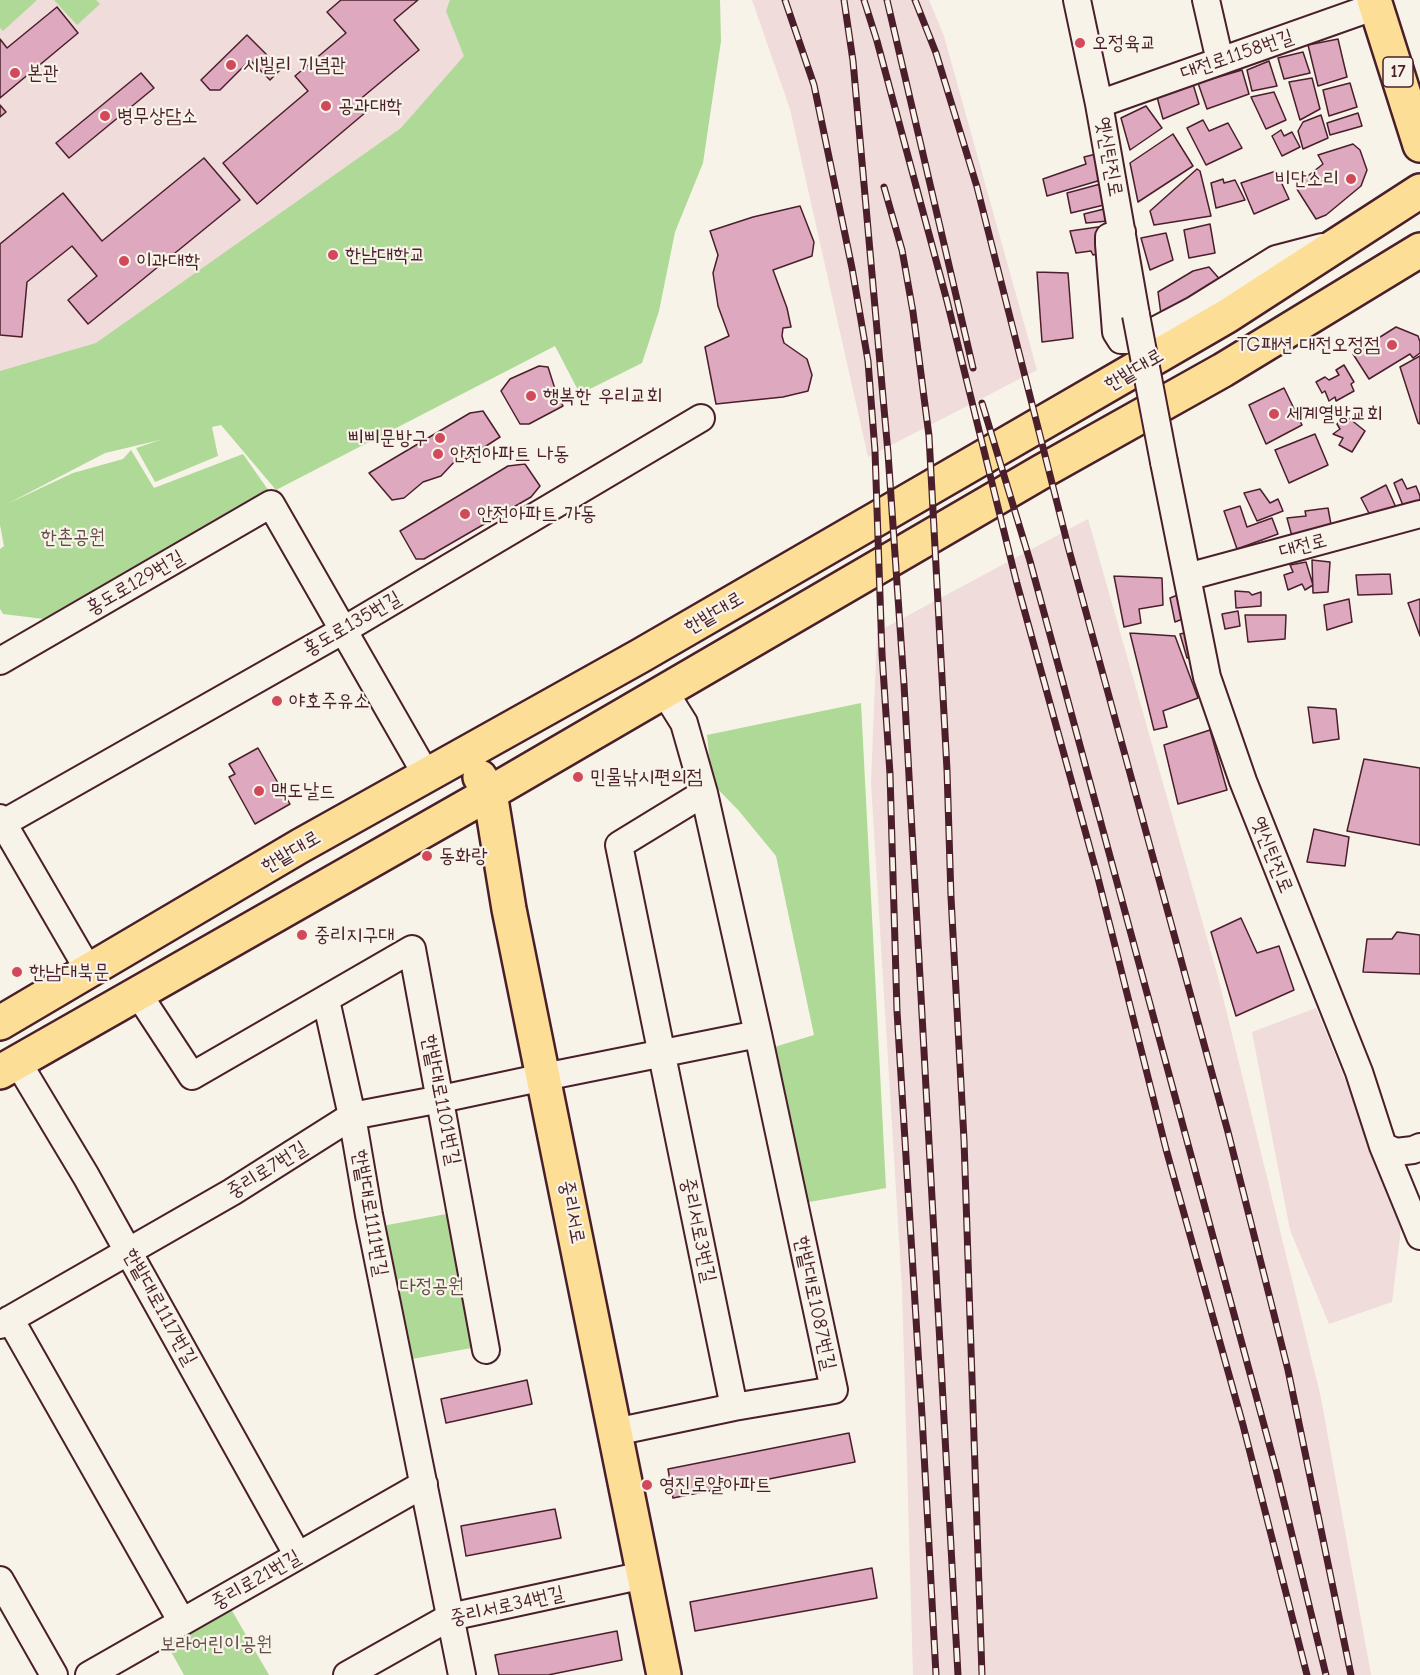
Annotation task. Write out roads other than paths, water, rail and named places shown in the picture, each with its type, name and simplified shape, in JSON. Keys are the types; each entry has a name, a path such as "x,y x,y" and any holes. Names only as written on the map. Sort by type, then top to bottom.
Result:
{"main road":[{"name":"17","path":"1375,3 1420,145"},
{"name":"한밭대로","path":"0,1023 300,846 468,754 1227,316 1420,191"},
{"path":"9,1066 490,793 1030,478 1222,370 1420,249"},
{"name":"중리서로","path":"468,754 490,793 509,909 664,1675"}],"street":[{"name":"옛신탄진로","path":"1077,0 1099,104 1186,577 1210,688 1243,781 1359,1072 1383,1146 1420,1236"},
{"path":"1206,0 1220,61"},
{"name":"대전로1158번길","path":"1099,104 1375,3"},
{"path":"1122,232 1109,237 1116,332 1121,340 1133,340 1154,331 1194,310 1276,259 1345,240"},
{"name":"홍도로135번길","path":"1,822 342,631 701,418"},
{"name":"홍도로129번길","path":"0,661 271,504 342,631"},
{"name":"대전로","path":"1186,577 1420,514"},
{"path":"342,631 427,776"},
{"name":"한밭대로1087번길","path":"615,1432 734,1407 834,1390 704,793 684,723 664,691"},
{"name":"중리서로3번길","path":"704,793 619,844 734,1407"},
{"path":"1,822 89,971"},
{"name":"한밭대로1101번길","path":"326,1000 412,949 486,1350"},
{"path":"138,992 192,1076 326,1000"},
{"name":"한밭대로1111번길","path":"326,1000 352,1116 369,1215 462,1675"},
{"path":"544,1077 758,1034"},
{"name":"한밭대로1117번길","path":"9,1066 86,1176 298,1556"},
{"name":"중리로7번길","path":"182,1622 5,1322 232,1192 352,1116 544,1077"},
{"path":"1383,1146 1396,1152 1420,1147"},
{"name":"중리로21번길","path":"89,1675 424,1484"},
{"name":"중리서로34번길","path":"347,1675 450,1617 644,1575"},
{"path":"0,1580 54,1675"}],"railway":[{"path":"785,0 814,85 852,268 868,361 875,451 882,654 890,774 897,1011 936,1675"},
{"path":"844,0 853,61 888,453 904,684 958,1675"},
{"path":"864,0 947,301 1016,580 1097,874 1166,1149 1243,1425 1307,1675"},
{"path":"887,0 973,368"},
{"path":"915,0 936,53 977,187 1069,550 1228,1132 1288,1370 1351,1675"},
{"path":"884,187 902,250 913,312 929,436 964,1140 982,1675"},
{"path":"982,403 1030,561 1277,1473 1326,1675"}],"place":[{"name":"오정육교","path":"1080,43"},
{"name":"시빌리 기념관","path":"231,65"},
{"name":"본관","path":"15,73"},
{"name":"공과대학","path":"326,106"},
{"name":"병무상담소","path":"105,116"},
{"name":"비단소리","path":"1351,179"},
{"name":"한남대학교","path":"333,255"},
{"name":"이과대학","path":"124,261"},
{"name":"TG패션 대전오정점","path":"1392,345"},
{"name":"행복한 우리교회","path":"531,396"},
{"name":"세계열방교회","path":"1274,414"},
{"name":"삐삐문방구","path":"440,438"},
{"name":"안전아파트 나동","path":"438,454"},
{"name":"안전아파트 가동","path":"465,514"},
{"name":"야호주유소","path":"277,701"},
{"name":"민물낚시편의점","path":"578,777"},
{"name":"맥도날드","path":"259,791"},
{"name":"동화랑","path":"427,856"},
{"name":"중리지구대","path":"302,935"},
{"name":"한남대북문","path":"17,972"},
{"name":"영진로얄아파트","path":"647,1485"}],"park label":[{"name":"한촌공원","path":"73,537"},
{"name":"다정공원","path":"432,1286"},
{"name":"보라어린이공원","path":"216,1644"}]}
